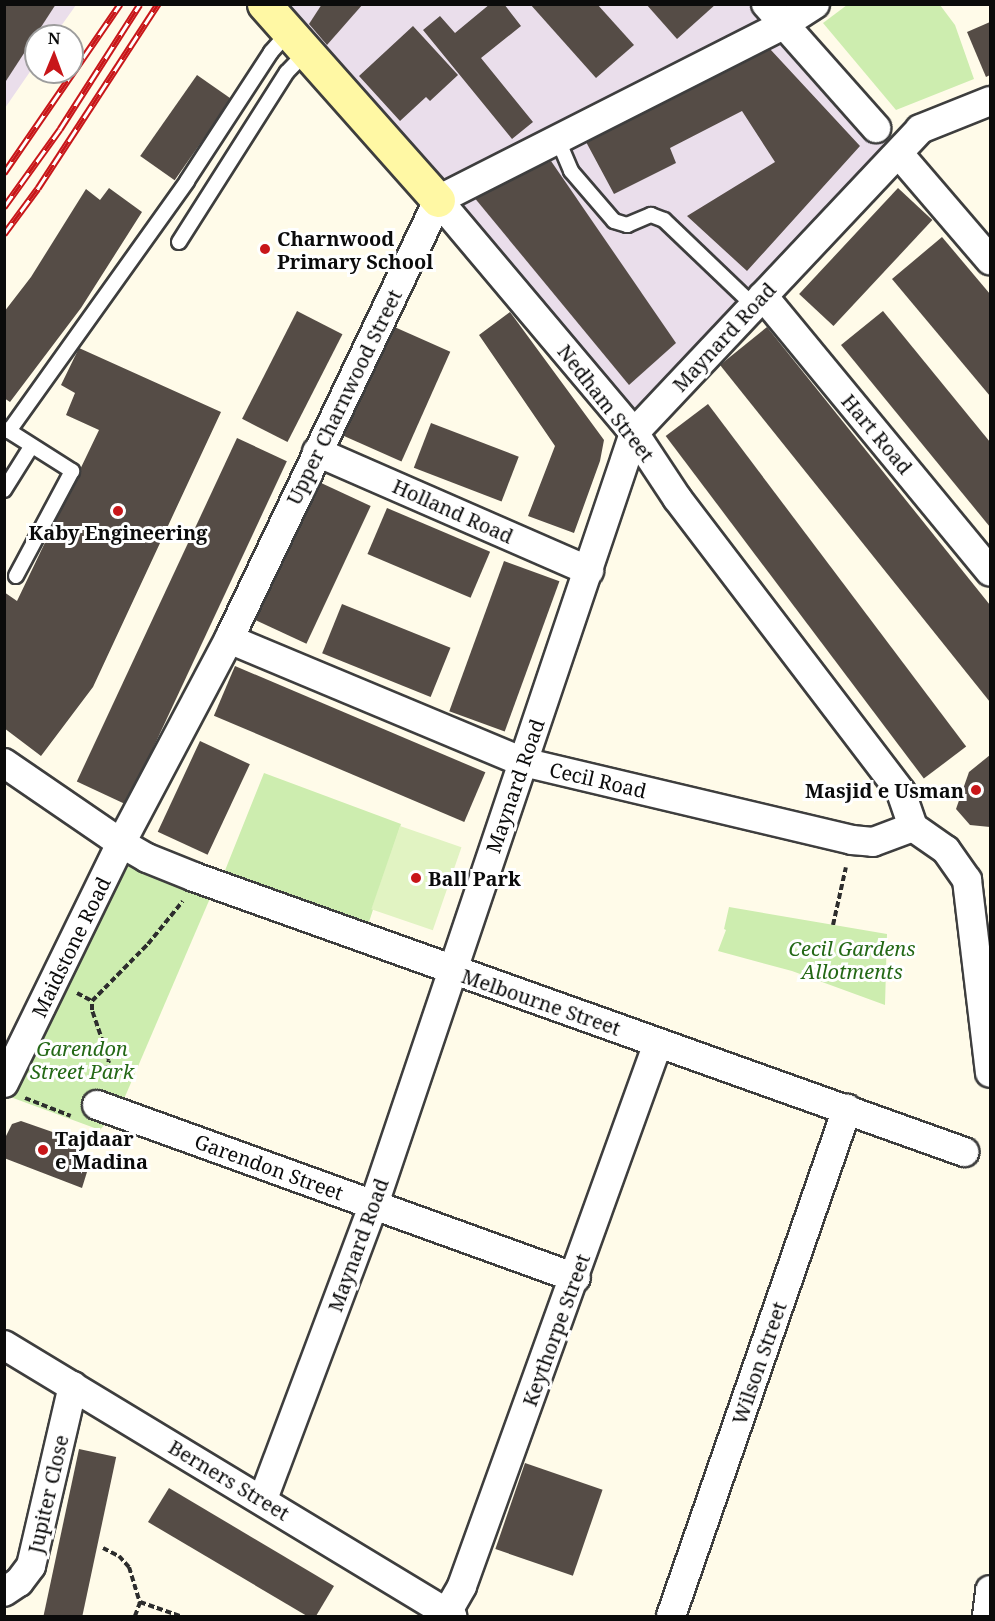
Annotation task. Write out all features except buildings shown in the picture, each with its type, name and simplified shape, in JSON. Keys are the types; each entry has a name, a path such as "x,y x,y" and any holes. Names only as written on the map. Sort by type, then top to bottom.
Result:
{"street":[{"name":"Nedham Street","path":"264,4 438,200 634,432 677,498 901,792 913,827"},
{"path":"438,200 558,140 775,15 814,4"},
{"path":"775,15 876,128"},
{"name":"Maynard Road","path":"263,1499 374,1204 634,432 899,154 920,129 990,101"},
{"path":"899,154 990,260"},
{"name":"Upper Charnwood Street","path":"121,843 229,639 438,200"},
{"name":"Hart Road","path":"758,301 990,571"},
{"name":"Holland Road","path":"317,452 589,571"},
{"name":"Cecil Road","path":"229,639 523,762 852,840 873,842 913,827"},
{"name":"Melbourne Street","path":"4,763 121,843 147,858 194,877 964,1152"},
{"path":"913,827 979,876 990,1073"},
{"name":"Maidstone Road","path":"13,1090 121,843"},
{"name":"Keythorpe Street","path":"448,1616 462,1587 576,1278 658,1043"},
{"name":"Garendon Street","path":"97,1105 576,1278"},
{"name":"Wilson Street","path":"671,1617 847,1109"},
{"name":"Berners Street","path":"4,1345 263,1499 448,1616"},
{"name":"Jupiter Close","path":"4,1592 19,1582 31,1566 73,1386"},
{"path":"987,1617 990,1590"}],"lane":[{"path":"179,242 287,72 299,41"},
{"path":"16,576 72,471 7,430 187,181 271,52 299,41"},
{"path":"558,140 571,171 614,222 627,225 651,215 664,220 758,301"},
{"path":"4,490 31,447"}],"path":[{"path":"833,925 852,840"},
{"path":"13,1090 91,1124 109,1060 92,1010 92,1001 170,918 184,900 194,877"},
{"path":"103,1548 119,1556 129,1567 140,1602 135,1617"},
{"path":"140,1602 180,1617"}],"shaded area":[{"path":"5,5 76,5 63,24 24,24 24,80 5,108"},
{"path":"262,5 766,5 899,154 634,433"}],"green space":[{"path":"847,5 940,5 955,25 974,79 896,110 823,23"},
{"path":"264,773 401,824 368,925 220,883"},
{"name":"Ball Park","path":"400,826 461,847 433,930 371,909"},
{"name":"Garendon Street Park","path":"122,846 214,889 121,1106 100,1130 5,1095"},
{"name":"Cecil Gardens Allotments","path":"729,907 887,934 885,1005 792,971 718,951 726,930 724,929"}],"railway":[{"path":"4,173 120,4"},
{"path":"4,207 60,129 140,4"},
{"path":"4,234 38,188 158,4"}],"place":[{"name":"Charnwood Primary School","path":"265,249"},
{"name":"Kaby Engineering","path":"118,511"},
{"name":"Masjid e Usman","path":"976,790"},
{"name":"Ball Park","path":"416,878"},
{"name":"Tajdaar e Madina","path":"43,1150"}]}
